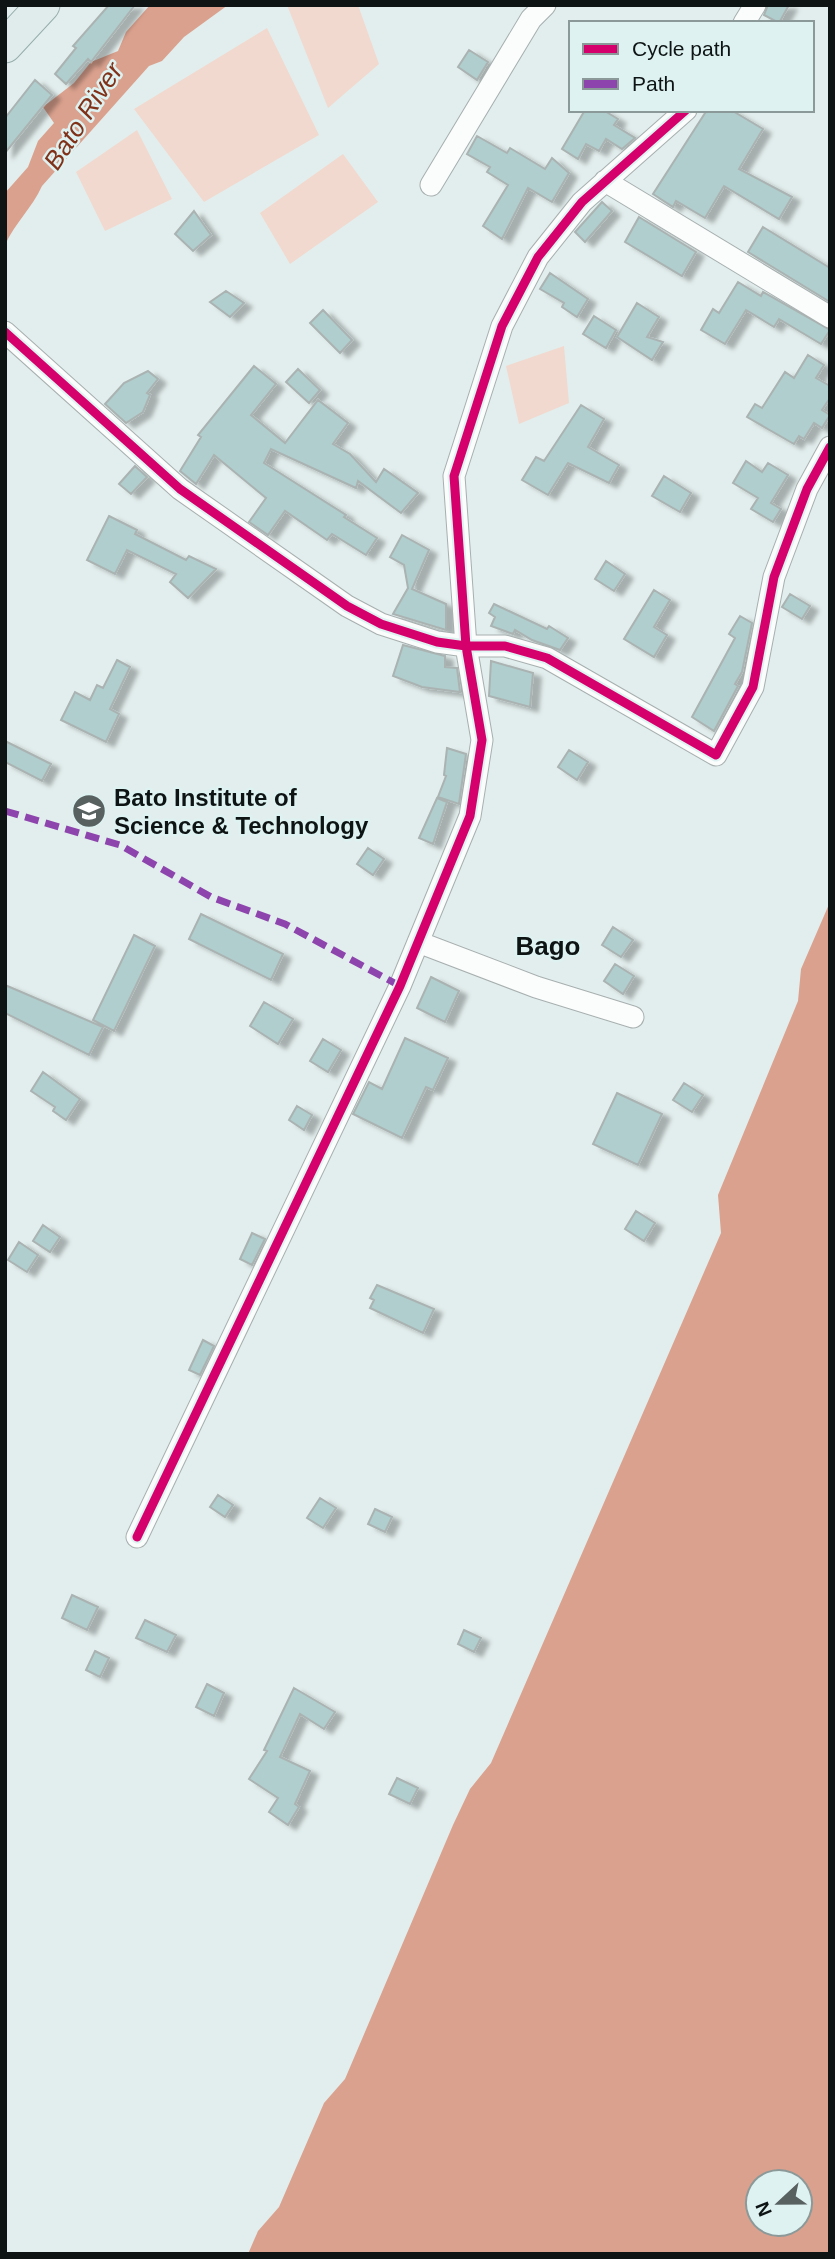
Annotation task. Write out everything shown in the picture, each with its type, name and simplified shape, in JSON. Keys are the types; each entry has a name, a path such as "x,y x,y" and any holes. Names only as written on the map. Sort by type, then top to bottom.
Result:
{"main road":[{"path":"5,46 43,5"}],"street":[{"path":"431,186 531,19 545,5"},
{"path":"745,21 755,5"},
{"path":"137,1537 400,986 470,816 482,740 466,646 454,476 502,326 538,257 582,202 684,112"},
{"path":"606,181 830,317"},
{"path":"5,332 180,489 347,606 381,624 437,642 466,646 505,646 547,659 716,755 753,687 774,577 807,489 830,447"},
{"path":"418,942 536,987 634,1017"}],"shaded area":[{"path":"287,5 358,5 379,64 328,108"},
{"path":"267,28 319,135 204,202 134,109"},
{"path":"137,130 172,199 105,231 76,172"},
{"path":"343,154 378,202 290,264 260,213"},
{"path":"564,346 569,403 519,424 506,366"}],"water":[{"name":"Bato River","path":"150,5 228,5 184,37 162,61 149,66 42,186 5,245 5,193 28,167 38,141 54,123 43,107 74,83 91,62 118,51 126,32"},
{"path":"830,902 830,2254 248,2254 258,2231 279,2207 324,2103 345,2079 453,1825 470,1789 491,1763 721,1233 718,1195 798,1001 801,969"}],"building":[{"path":"109,5 135,5 91,62 88,59 66,84 55,74 76,48 73,46"},
{"path":"768,5 789,5 780,21 764,15"},
{"path":"469,50 488,62 477,80 458,67"},
{"path":"35,80 52,95 5,153 5,118"},
{"path":"584,112 606,112 618,119 614,125 635,138 622,149 606,139 599,151 586,144 578,159 562,149"},
{"path":"706,112 734,112 763,129 739,169 792,197 779,219 724,186 705,218 676,201 673,207 653,194"},
{"path":"477,136 507,153 510,148 545,169 552,158 569,173 552,202 528,188 502,239 483,226 508,185 487,172 490,167 467,154"},
{"path":"602,202 612,211 585,242 575,232"},
{"path":"194,211 211,235 193,251 175,234"},
{"path":"639,217 696,252 682,276 625,242"},
{"path":"763,227 830,268 830,302 748,252"},
{"path":"550,273 588,299 577,317 562,307 564,303 540,289"},
{"path":"738,282 761,296 763,292 830,330 821,344 779,319 774,327 746,310 725,344 701,330 713,309 719,313"},
{"path":"226,291 244,303 230,317 210,302"},
{"path":"637,303 659,317 647,337 663,342 652,360 617,337"},
{"path":"323,310 352,340 340,353 310,323"},
{"path":"594,316 616,330 606,348 583,334"},
{"path":"808,355 824,365 816,378 830,386 830,398 822,410 830,415 822,428 814,423 804,439 799,436 794,444 747,417 755,404 762,408 785,372 794,378"},
{"path":"254,366 276,384 251,415 285,443 318,400 348,423 333,444 350,454 376,482 384,469 418,493 401,513 358,481 356,488 271,449 264,463 377,538 366,555 332,534 327,540 285,511 268,535 249,522 266,498 214,455 196,484 180,471 201,437 198,435"},
{"path":"298,369 320,390 309,403 286,382"},
{"path":"148,371 158,379 147,393 150,395 143,412 126,423 105,404 124,383"},
{"path":"581,405 604,419 588,447 619,465 609,483 568,463 548,495 522,480 536,457 544,461"},
{"path":"746,461 762,472 768,463 788,475 771,503 781,509 773,522 751,509 758,498 733,483"},
{"path":"135,466 147,477 131,494 119,484"},
{"path":"664,476 691,493 680,512 652,496"},
{"path":"109,516 137,530 135,534 186,560 189,556 216,569 188,598 170,582 176,574 127,550 115,574 87,560"},
{"path":"402,535 429,550 412,589 446,604 446,630 393,614 408,588 404,565 390,557"},
{"path":"606,561 625,574 614,591 595,579"},
{"path":"654,590 670,600 654,627 667,635 654,657 624,639"},
{"path":"790,594 810,606 802,619 782,607"},
{"path":"494,604 547,629 549,626 568,638 560,650 532,640 515,630 513,634 491,626 495,617 489,613"},
{"path":"740,616 752,623 742,672 735,684 738,686 714,731 692,717 735,638 729,634"},
{"path":"403,645 445,656 445,667 457,668 460,692 422,687 393,676"},
{"path":"117,660 130,667 110,709 119,714 106,742 61,720 75,692 90,700 97,685 103,688"},
{"path":"491,661 533,673 530,707 489,696"},
{"path":"5,741 51,764 42,781 5,762"},
{"path":"447,748 466,754 459,804 438,797 446,776"},
{"path":"569,750 588,762 577,780 558,767"},
{"path":"437,798 447,802 433,844 419,838"},
{"path":"368,848 384,859 373,875 357,864"},
{"path":"201,914 283,954 271,980 189,939"},
{"path":"613,927 633,940 621,957 602,945"},
{"path":"134,935 155,946 114,1031 93,1020"},
{"path":"615,964 634,976 623,994 604,981"},
{"path":"431,977 459,991 445,1022 417,1008"},
{"path":"5,985 103,1027 89,1055 5,1013"},
{"path":"264,1002 293,1019 278,1044 250,1026"},
{"path":"405,1038 448,1058 433,1090 426,1087 402,1138 353,1114 369,1082 382,1089"},
{"path":"323,1039 341,1050 328,1072 310,1061"},
{"path":"43,1072 80,1099 66,1120 53,1111 55,1107 31,1091"},
{"path":"684,1083 703,1095 692,1112 673,1100"},
{"path":"617,1093 662,1114 638,1165 593,1144"},
{"path":"297,1106 312,1115 304,1130 289,1120"},
{"path":"636,1211 655,1223 644,1241 625,1229"},
{"path":"43,1225 60,1237 50,1252 33,1241"},
{"path":"252,1233 265,1239 252,1265 240,1259"},
{"path":"19,1242 38,1255 27,1272 8,1260"},
{"path":"377,1285 434,1309 423,1333 370,1308 374,1300 370,1298"},
{"path":"203,1340 214,1346 200,1375 189,1370"},
{"path":"218,1495 233,1505 225,1517 210,1507"},
{"path":"320,1498 336,1508 323,1528 307,1518"},
{"path":"375,1509 392,1517 385,1532 368,1524"},
{"path":"72,1595 98,1607 87,1630 62,1618"},
{"path":"145,1620 176,1635 167,1652 136,1638"},
{"path":"464,1630 481,1638 474,1652 458,1644"},
{"path":"95,1651 109,1658 100,1677 86,1670"},
{"path":"207,1684 224,1693 214,1716 196,1707"},
{"path":"294,1688 335,1712 324,1729 300,1714 280,1757 310,1771 295,1804 299,1807 288,1825 269,1812 278,1798 249,1779 267,1751 264,1750"},
{"path":"397,1778 418,1788 410,1804 389,1794"}],"marked path":[{"path":"5,811 120,845 211,897 285,924 400,986"}],"cycle path":[{"path":"5,332 180,489 347,606 381,624 437,642 466,646 454,476 502,326 538,257 582,202 684,112"},
{"path":"137,1537 400,986 470,816 482,740 466,646 505,646 547,658 716,755 753,687 774,577 807,489 830,447"}],"place":[{"name":"Bato Institute of Science & Technology","path":"89,811"}],"district":[{"name":"Bago","path":"548,946"}]}
